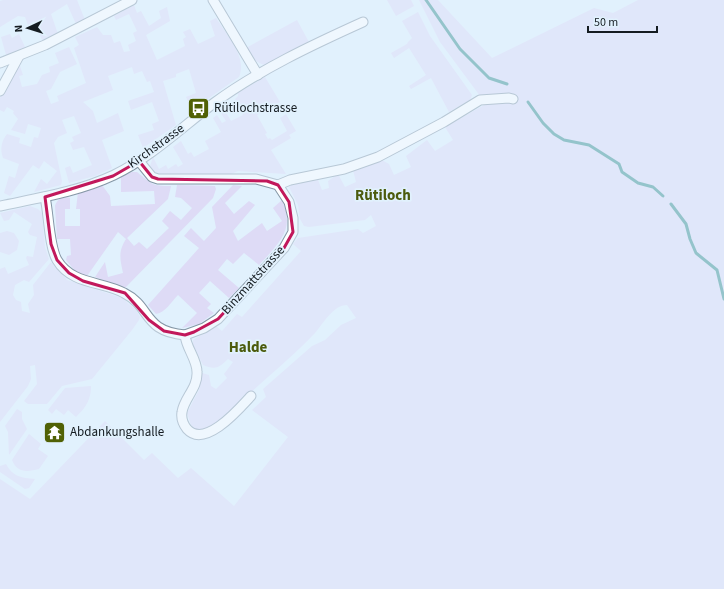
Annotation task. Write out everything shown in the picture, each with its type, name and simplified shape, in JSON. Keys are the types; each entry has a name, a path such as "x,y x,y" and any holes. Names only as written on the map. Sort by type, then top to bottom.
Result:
{"street":[{"path":"0,62 19,56 62,36 132,0"},
{"path":"213,0 258,75"},
{"name":"Kirchstrasse","path":"0,206 73,190 113,176 139,161 215,103 258,75 362,22"},
{"path":"0,91 19,56"},
{"path":"139,161 152,177 158,179 256,179 278,185 290,180 344,169 378,157 444,122 480,100 512,99"},
{"name":"Binzmattstrasse","path":"185,335 204,328 218,319 284,248 292,232 293,218 289,202 278,185"},
{"path":"45,197 49,217 51,244 57,260 69,273 83,281 125,293 137,304 149,320 164,331 185,335 188,348 195,361 197,372 194,388 182,412 182,421 189,431 201,435 210,433 251,396"}],"highlighted area":[{"path":"139,161 152,177 158,179 267,181 278,185 289,202 293,232 284,248 218,319 194,332 185,335 164,331 149,320 125,293 83,281 69,273 57,260 51,244 45,197 113,176"}],"shaded area":[{"path":"77,0 85,20 76,24 67,4 51,14 58,34 42,40 34,21 28,25 25,17 18,16 0,27 0,1"},
{"path":"387,0 411,0 414,6 396,16"},
{"path":"419,0 438,0 492,58 594,8 613,13 638,0 724,0 724,589 0,589 0,479 30,499 105,421 144,460 152,453 178,478 191,468 234,506 288,437 252,410 266,397 263,389 312,346 325,340 341,325 356,318 347,305 333,311 315,333 299,349 248,395 243,396 237,405 206,431 198,431 191,425 187,413 199,390 202,373 209,375 211,386 216,389 227,378 224,374 233,362 228,359 214,368 203,365 193,345 193,340 216,326 222,331 237,314 242,317 301,251 293,244 298,238 358,229 363,233 376,226 371,215 365,220 309,227 304,226 300,219 298,205 289,187 291,185 318,180 322,190 329,188 328,181 338,174 345,187 356,182 353,170 380,159 389,164 394,175 411,167 406,156 427,140 435,151 453,140 445,127 486,104 440,42"},
{"path":"134,5 137,13 141,11 149,26 161,18 159,11 167,7 170,21 146,35 157,60 185,46 183,39 186,37 183,32 190,29 198,44 215,36 210,21 216,18 235,46 241,62 239,77 192,110 186,97 196,93 189,69 176,74 176,77 163,81 176,125 143,148 138,135 154,130 152,124 159,121 152,102 131,110 128,101 154,92 150,81 147,82 142,71 134,74 132,67 108,76 113,90 83,102 93,111 97,123 118,113 124,131 102,140 112,168 95,176 69,183 65,168 70,166 73,173 92,165 84,147 73,150 70,143 74,141 72,137 81,133 74,116 62,120 67,133 58,137 54,143 62,181 61,185 34,192 41,179 47,184 57,171 44,161 39,169 33,165 10,196 4,193 9,176 15,178 19,164 3,158 2,143 5,137 7,134 20,138 19,143 31,147 34,137 38,138 41,128 28,124 25,134 11,130 18,119 13,113 14,111 7,107 4,112 0,110 0,98 17,66 20,66 23,75 19,76 22,87 37,84 42,75 50,72 49,67 59,63 55,53 69,47 77,64 60,72 51,89 46,91 51,104 59,101 57,96 86,83 74,48 79,45 75,37 97,27 103,35 111,35 114,43 120,41 124,52 130,51 128,45 136,41 133,33 137,31 129,14 116,20 114,16"},
{"path":"418,12 430,36 472,95 470,100 449,112 431,78 411,89 409,86 426,75 409,48 394,58 391,53 407,44 412,38 402,21"},
{"path":"297,20 310,44 267,65 257,62 252,57 246,48"},
{"path":"10,34 12,38 19,34 25,47 6,55 1,37"},
{"path":"265,77 280,102 257,115 267,133 265,134 268,139 270,138 272,140 287,131 280,118 286,114 296,131 289,135 291,138 271,150 286,174 238,171 229,175 154,173 150,166 153,157 159,169 166,165 168,169 176,164 178,167 183,164 173,147 181,141 188,154 191,152 194,157 209,149 205,141 221,132 213,118 217,115 222,123 226,121 220,112 224,109 231,121 243,115 235,99 238,96 238,93"},
{"path":"132,172 137,172 152,184 159,186 171,186 168,199 127,238 134,246 139,242 147,249 169,228 162,221 170,211 181,220 192,208 181,198 175,197 177,185 215,186 216,189 213,198 125,288 95,277 105,262 108,277 123,273 120,255 126,239 118,232 87,276 76,272 66,260 67,256 71,255 70,239 57,239 55,206 57,201 61,198 70,198 70,209 65,209 65,226 80,226 80,209 76,209 78,192 102,185 110,196 111,206 155,204 154,191 121,192 121,177"},
{"path":"233,185 242,186 225,203 234,214 249,201 255,205 233,231 238,241 262,223 267,231 282,221 273,208 282,200 286,211 286,228 283,236 273,250 259,265 244,253 233,264 227,259 218,270 239,288 229,298 210,281 199,293 211,304 207,308 214,313 199,324 182,328 197,313 178,295 166,309 160,313 156,314 148,305 199,248 184,236 191,228 204,241 216,228 212,207"},
{"path":"30,206 38,209 42,213 45,247 49,259 29,282 24,280 15,285 13,295 16,300 21,302 22,311 30,313 28,304 34,295 33,285 51,262 67,280 122,298 136,310 140,317 132,330 92,379 62,386 47,404 28,404 24,401 37,384 35,365 30,366 31,379 28,386 0,422 0,269 5,267 8,274 29,265 26,258 27,256 33,257 37,237 30,235 28,232 32,224 14,212 9,220 4,221 0,213"},
{"path":"7,231 14,233 19,241 17,250 9,255 0,252 0,233"},
{"path":"91,386 87,403 76,417 68,410 64,415 56,409 52,414 48,410 65,388"},
{"path":"17,409 22,412 22,419 27,429 9,455 8,432 5,426"},
{"path":"29,434 41,444 38,449 48,456 39,469 27,471 17,467 12,460"},
{"path":"6,464 14,474 25,478 35,479 29,488 25,489 0,472 0,466"}],"waterway":[{"path":"426,0 460,49 489,78 507,84"},
{"path":"528,102 543,123 554,134 564,140 589,145 619,164 622,172 638,183 653,187 663,196"},
{"path":"671,204 686,224 696,253 717,270 724,299"}],"place":[{"name":"Rütilochstrasse","path":"199,108"},
{"name":"Abdankungshalle","path":"54,432"}],"district":[{"name":"Rütiloch","path":"383,195"},
{"name":"Halde","path":"248,347"}]}
